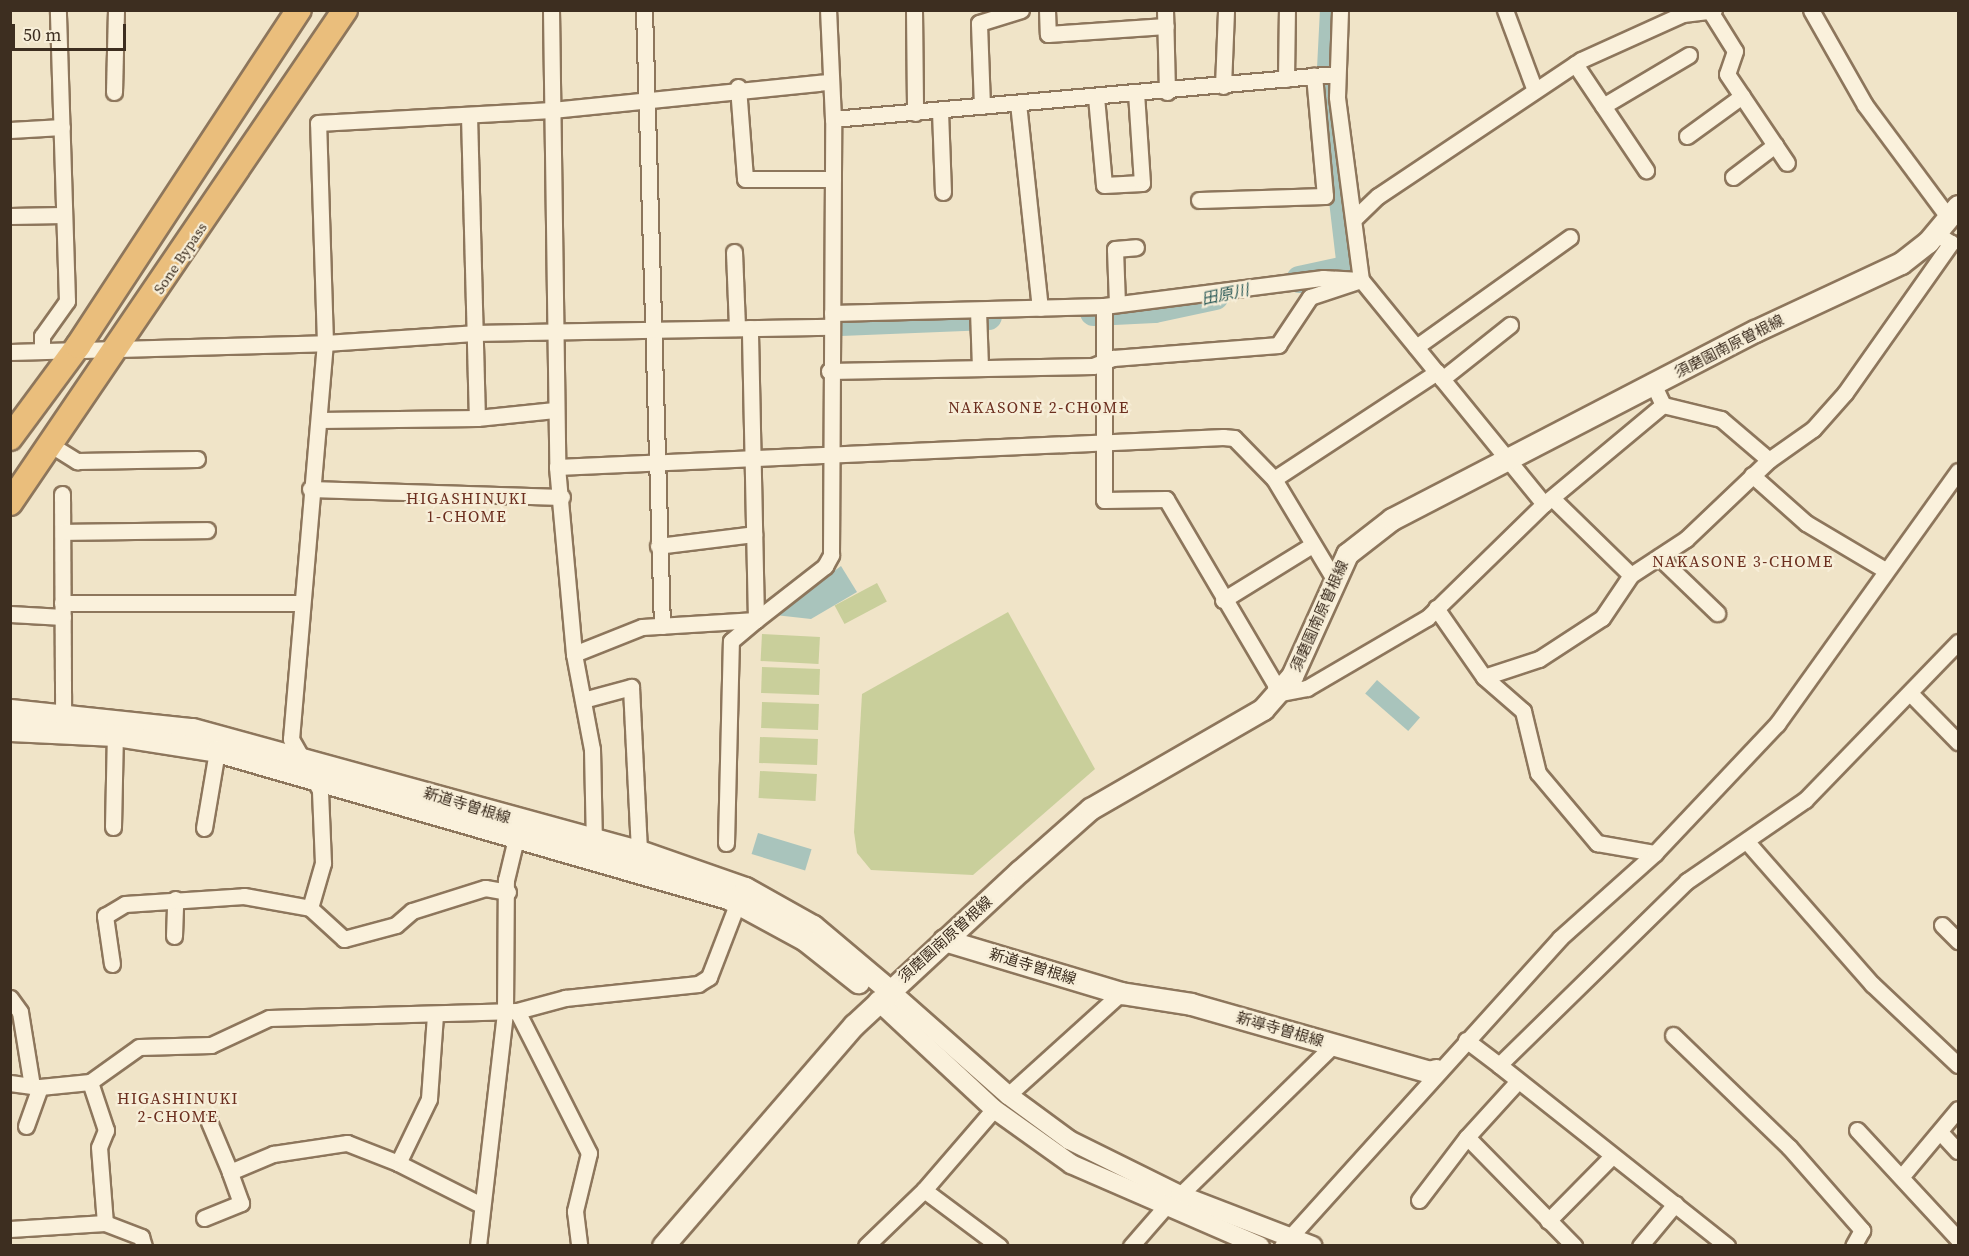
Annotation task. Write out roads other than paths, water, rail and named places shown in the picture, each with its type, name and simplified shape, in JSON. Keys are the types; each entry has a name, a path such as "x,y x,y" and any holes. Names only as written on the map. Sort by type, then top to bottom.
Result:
{"highway":[{"path":"10,438 78,346 299,10"},
{"name":"Sone Bypass","path":"10,503 119,346 345,10"}],"main road":[{"name":"須磨園南原曽根線","path":"663,1245 813,1068 883,995 1090,809 1263,708 1292,676 1347,554 1392,519 1507,462 1653,384 1901,263 1948,219"},
{"name":"新道寺曽根線","path":"10,710 63,713 192,729 295,753 594,851 738,902 805,940 883,995"},
{"name":"新道寺曽根線","path":"10,730 115,735 217,751 519,828"},
{"name":"新道寺曽根線","path":"594,851 639,851 745,888 813,926 883,995"},
{"name":"新道寺曽根線","path":"944,940 1121,993"},
{"name":"新導寺曽根線","path":"1121,993 1191,1004 1333,1045 1436,1070"}],"street":[{"path":"42,347 42,336 67,301 58,10"},
{"path":"114,92 116,10"},
{"path":"551,10 552,110 558,253 553,331 555,410 574,654 592,749 594,851"},
{"path":"644,10 643,98 651,175 654,463 662,626"},
{"path":"726,843 731,641 825,566 831,555 829,371 833,118 829,82 828,10"},
{"path":"914,10 915,113"},
{"path":"982,106 980,23 1021,10"},
{"path":"1047,10 1048,34 1166,18 1167,92"},
{"path":"1223,86 1226,10"},
{"path":"1286,79 1287,10"},
{"path":"1340,10 1336,74 1356,217 1361,280 1507,462 1631,575"},
{"path":"1505,10 1534,88"},
{"path":"1484,677 1539,658 1602,618 1631,575 1686,539 1769,460 1813,429 1845,393 1951,243 1948,219 1865,105 1811,10"},
{"path":"1356,217 1534,88 1575,64 1682,12 1712,11 1735,51 1727,74 1787,163"},
{"path":"1603,106 1689,56"},
{"path":"1575,64 1646,170"},
{"path":"833,118 1167,92 1336,74"},
{"path":"1314,76 1325,196"},
{"path":"310,908 323,863 320,790 295,753 291,739 300,603 325,343 318,123 552,110 738,87 829,82"},
{"path":"738,87 745,179 833,179"},
{"path":"1096,97 1104,184 1142,183 1136,93"},
{"path":"1687,136 1742,96"},
{"path":"1018,103 1040,308"},
{"path":"940,111 943,192"},
{"path":"469,115 477,418"},
{"path":"10,130 62,127"},
{"path":"1733,177 1775,145"},
{"path":"1199,200 1325,196 1352,192"},
{"path":"10,216 63,214"},
{"path":"1416,346 1570,237"},
{"path":"1136,247 1115,249 1110,305 1101,363 1100,440 1104,500 1166,499 1223,600 1275,684 1276,694 1307,688 1364,658 1436,608 1548,501 1663,405"},
{"path":"734,252 743,328 753,460 756,620"},
{"path":"10,352 42,347 325,343 474,333 743,328 978,310 1110,305 1323,278 1361,280"},
{"path":"829,371 1101,363 1278,345 1310,297 1361,280"},
{"path":"978,310 980,367"},
{"path":"1274,478 1439,375 1510,325"},
{"path":"1653,384 1663,405"},
{"path":"1663,405 1721,418 1769,460"},
{"path":"319,420 477,418 555,410"},
{"path":"558,467 829,458 1100,440 1234,438 1274,478 1334,579"},
{"path":"51,445 77,461 197,459"},
{"path":"1286,1241 1436,1070 1560,938 1655,853 1777,724 1885,570 1959,471"},
{"path":"1752,475 1806,523 1885,570"},
{"path":"310,489 562,496"},
{"path":"62,494 63,713"},
{"path":"63,532 207,530"},
{"path":"658,546 754,534"},
{"path":"1223,600 1312,545"},
{"path":"1659,557 1717,613"},
{"path":"10,614 63,610 300,603"},
{"path":"1436,608 1484,677 1523,711 1538,773 1597,843 1655,853"},
{"path":"574,654 642,627 756,620"},
{"path":"1499,1065 1687,881 1748,843 1805,801 1959,642"},
{"path":"583,700 631,687 639,851"},
{"path":"1910,693 1959,742"},
{"path":"113,827 115,735"},
{"path":"204,828 217,751"},
{"path":"478,1245 479,1204 511,1011 508,892 519,828"},
{"path":"1748,843 1872,984 1959,1065"},
{"path":"112,964 105,916 125,904 244,896 310,908 344,939 396,926 412,910 485,888 508,892"},
{"path":"174,936 175,899"},
{"path":"10,1083 36,1086 90,1082 139,1047 211,1046 269,1018 435,1015 511,1011 565,998 698,984 709,977 738,902"},
{"path":"1942,925 1959,941"},
{"path":"1008,1095 1121,993"},
{"path":"883,995 1008,1095 1069,1140 1180,1196 1286,1241 1313,1245"},
{"path":"883,995 994,1109 1071,1164 1165,1207 1260,1245"},
{"path":"10,998 20,1012 36,1086 26,1126"},
{"path":"511,1011 589,1153 576,1210 579,1245"},
{"path":"398,1163 429,1099 435,1015"},
{"path":"1673,1035 1789,1147 1862,1230 1857,1243"},
{"path":"1466,1040 1727,1245"},
{"path":"1180,1196 1333,1045"},
{"path":"1419,1200 1467,1137 1518,1081"},
{"path":"90,1082 106,1130 99,1155 105,1223"},
{"path":"866,1245 924,1190 994,1109"},
{"path":"1902,1176 1959,1109"},
{"path":"204,1218 241,1203 209,1122"},
{"path":"1857,1130 1959,1239"},
{"path":"1940,1132 1959,1151"},
{"path":"1467,1137 1574,1245"},
{"path":"230,1172 273,1154 347,1143 398,1163 479,1204"},
{"path":"1548,1221 1612,1156"},
{"path":"924,1190 999,1245"},
{"path":"1640,1245 1675,1204"},
{"path":"1131,1245 1165,1207"},
{"path":"10,1228 105,1223 141,1237 144,1245"}],"water":[{"path":"841,566 857,592 811,619 775,615"},
{"path":"1377,680 1420,717 1408,731 1365,694"},
{"path":"758,833 812,849 805,870 752,854"}],"waterway":[{"name":"田原川","path":"1299,279 1350,268 1329,88 1333,10"},
{"name":"田原川","path":"1093,312 1154,309 1215,296"},
{"name":"田原川","path":"840,322 988,316"}],"district":[{"name":"NAKASONE 2-CHOME","path":"1039,407"},
{"name":"HIGASHINUKI 1-CHOME","path":"467,507"},
{"name":"NAKASONE 3-CHOME","path":"1743,561"},
{"name":"HIGASHINUKI 2-CHOME","path":"178,1107"}]}
